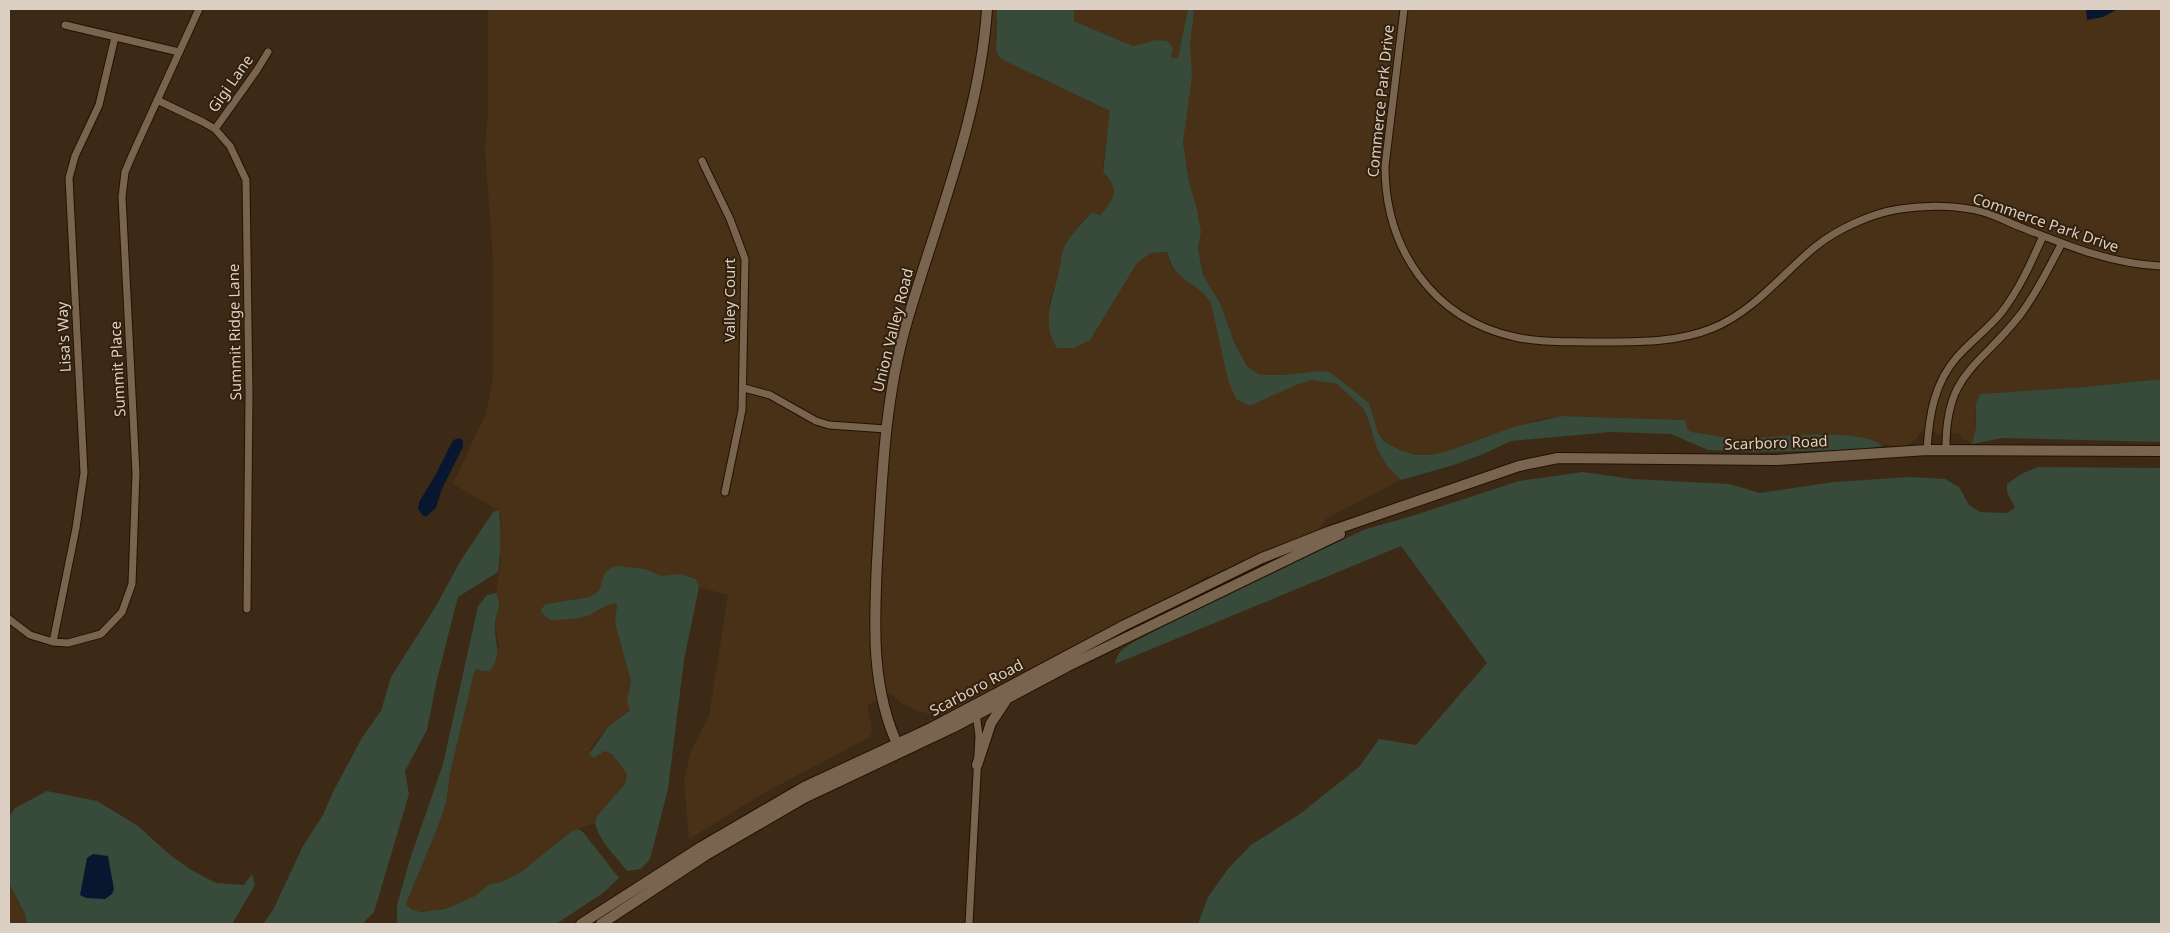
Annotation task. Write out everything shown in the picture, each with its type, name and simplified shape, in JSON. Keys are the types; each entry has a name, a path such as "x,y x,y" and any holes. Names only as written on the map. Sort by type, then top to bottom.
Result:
{"main road":[{"name":"Union Valley Road","path":"899,748 892,730 878,675 875,651 876,590 886,429 894,372 906,325 976,89 986,31 987,9"},
{"name":"Scarboro Road","path":"601,924 750,828 899,748 976,710 1125,625 1262,558 1365,517 1400,507 1519,466 1558,458 1776,460 1927,450 2161,451"},
{"name":"Scarboro Road","path":"976,710 1008,698 1068,666 1224,589 1400,507"},
{"path":"977,765 991,724 1008,698"},
{"name":"Scarboro Road","path":"581,924 754,815 804,787 899,748"},
{"path":"587,924 617,902"}],"street":[{"name":"Summit Place","path":"9,618 30,635 53,642 68,643 101,634 122,612 132,584 136,473 122,197 125,172 199,9"},
{"name":"Commerce Park Drive","path":"1404,9 1385,166 1385,184 1394,231 1408,260 1427,286 1455,312 1490,330 1536,341 1654,341 1684,338 1716,327 1748,307 1817,245 1871,217 1898,209 1942,207 1983,212 2099,257 2161,266"},
{"path":"65,25 179,52"},
{"name":"Lisa's Way","path":"53,642 76,528 84,473 69,178 75,156 99,105 115,37"},
{"name":"Gigi Lane","path":"215,129 258,70 268,52"},
{"name":"Summit Ridge Lane","path":"157,100 215,129 230,146 246,180 248,609"},
{"name":"Valley Court","path":"702,161 730,219 745,259 742,377 744,388 742,410 725,492"},
{"path":"1927,450 1930,413 1943,377 1957,356 1999,315 2012,299 2030,267 2043,236"},
{"path":"1946,450 1947,418 1956,389 1970,368 2006,332 2032,298 2062,243"},
{"path":"744,388 770,395 816,421 829,425 886,429"},
{"path":"969,924 979,736 976,710"}],"shaded area":[{"path":"488,9 997,9 995,40 1035,76 1110,111 1103,172 1113,182 1114,190 1111,203 1100,215 1092,212 1076,228 1064,246 1059,273 1049,303 1051,313 1048,324 1098,324 1137,263 1151,253 1167,252 1170,264 1207,296 1211,303 1250,406 1296,385 1312,380 1337,384 1363,408 1368,418 1377,449 1387,466 1401,480 1327,518 1316,532 1257,554 1211,576 1207,576 1188,587 1185,592 953,713 930,714 918,711 901,703 891,694 867,705 872,729 870,737 764,793 689,839 684,781 690,754 709,716 728,595 699,587 696,579 680,574 601,584 599,591 589,597 546,604 542,613 550,620 590,615 611,603 617,604 615,623 631,682 630,710 618,718 598,738 589,751 601,754 605,751 613,755 628,774 625,784 597,816 595,823 572,831 521,872 502,882 490,884 475,896 445,909 421,912 413,910 406,904 446,803 450,774 474,673 499,647 495,624 499,606 499,598 496,593 501,560 499,544 501,515 498,510 453,484 486,413 493,378 493,260 485,149 488,111"},
{"path":"1074,9 1188,9 1178,58 1171,58 1156,40 1133,46 1074,21"},
{"path":"1194,9 2161,9 2161,379 2084,387 1980,394 1975,414 1976,428 1972,444 1963,439 1958,433 1940,433 1938,436 1934,431 1922,430 1914,441 1905,446 1819,435 1742,440 1692,432 1688,430 1685,420 1562,416 1541,419 1445,452 1416,455 1400,450 1385,442 1379,435 1369,403 1330,373 1319,371 1283,375 1260,375 1247,366 1234,342 1220,303 1203,275 1198,249 1201,232 1189,182 1183,141 1191,23"},
{"path":"9,883 25,914 27,924 9,924"}],"green space":[{"path":"997,9 1074,9 1074,21 1133,46 1156,40 1167,41 1173,48 1171,58 1178,58 1188,9 1194,9 1190,45 1192,76 1183,142 1189,182 1201,232 1198,249 1203,275 1220,303 1234,342 1247,366 1260,375 1330,372 1369,403 1379,435 1385,442 1400,450 1416,455 1445,452 1513,427 1562,416 1685,420 1688,430 1692,432 1742,440 1822,434 1858,437 1872,440 1883,446 1862,450 1754,452 1708,450 1671,434 1610,432 1511,441 1454,465 1401,480 1387,466 1377,449 1368,418 1363,408 1337,384 1312,380 1296,385 1250,406 1236,399 1228,380 1211,303 1205,295 1180,276 1175,270 1167,252 1151,253 1137,263 1090,340 1074,348 1057,348 1049,329 1049,310 1064,248 1071,236 1092,212 1100,215 1114,193 1112,184 1103,172 1110,111 1001,59 996,51"},
{"path":"2161,379 2161,442 2002,438 1972,444 1976,428 1976,404 1980,394 2084,387"},
{"path":"2038,467 2161,468 2161,924 1198,924 1208,897 1228,869 1251,845 1300,814 1360,766 1379,739 1416,745 1487,663 1401,546 1115,664 1121,651 1132,643 1215,599 1366,529 1519,481 1583,472 1632,479 1730,484 1759,493 1834,482 1910,477 1945,479 1959,487 1969,505 1980,512 2007,513 2015,508 2007,492 2007,484 2021,474"},
{"path":"498,510 500,550 498,572 458,597 437,679 427,730 405,771 409,794 374,912 362,924 263,924 273,910 303,846 323,815 363,736 381,711 391,677 436,606 461,560 493,512"},
{"path":"617,566 645,569 661,576 680,574 696,579 699,587 684,660 668,789 650,859 641,869 627,871 600,837 595,823 597,816 625,784 627,774 613,755 605,751 594,758 589,754 608,727 630,710 627,702 631,682 615,623 617,604 605,606 591,615 564,620 550,620 542,613 541,609 546,604 589,597 599,591 606,572"},
{"path":"496,593 499,604 495,624 496,659 490,671 477,669 474,673 450,774 446,803 406,904 413,910 421,912 445,909 475,896 490,884 502,882 521,872 572,831 578,829 583,832 619,878 603,893 556,924 397,924 397,905 410,859 443,764 478,606 487,595"},
{"path":"47,791 97,801 138,826 170,855 193,871 216,883 244,885 252,874 255,885 232,924 27,924 25,914 9,883 9,817 15,808"}],"water":[{"path":"2086,9 2118,9 2103,17 2087,20"},
{"path":"460,438 463,441 463,447 441,491 436,508 427,516 423,516 418,509 419,502 453,440"},
{"path":"93,854 108,856 114,889 112,894 105,899 86,898 80,895 87,858"}]}
